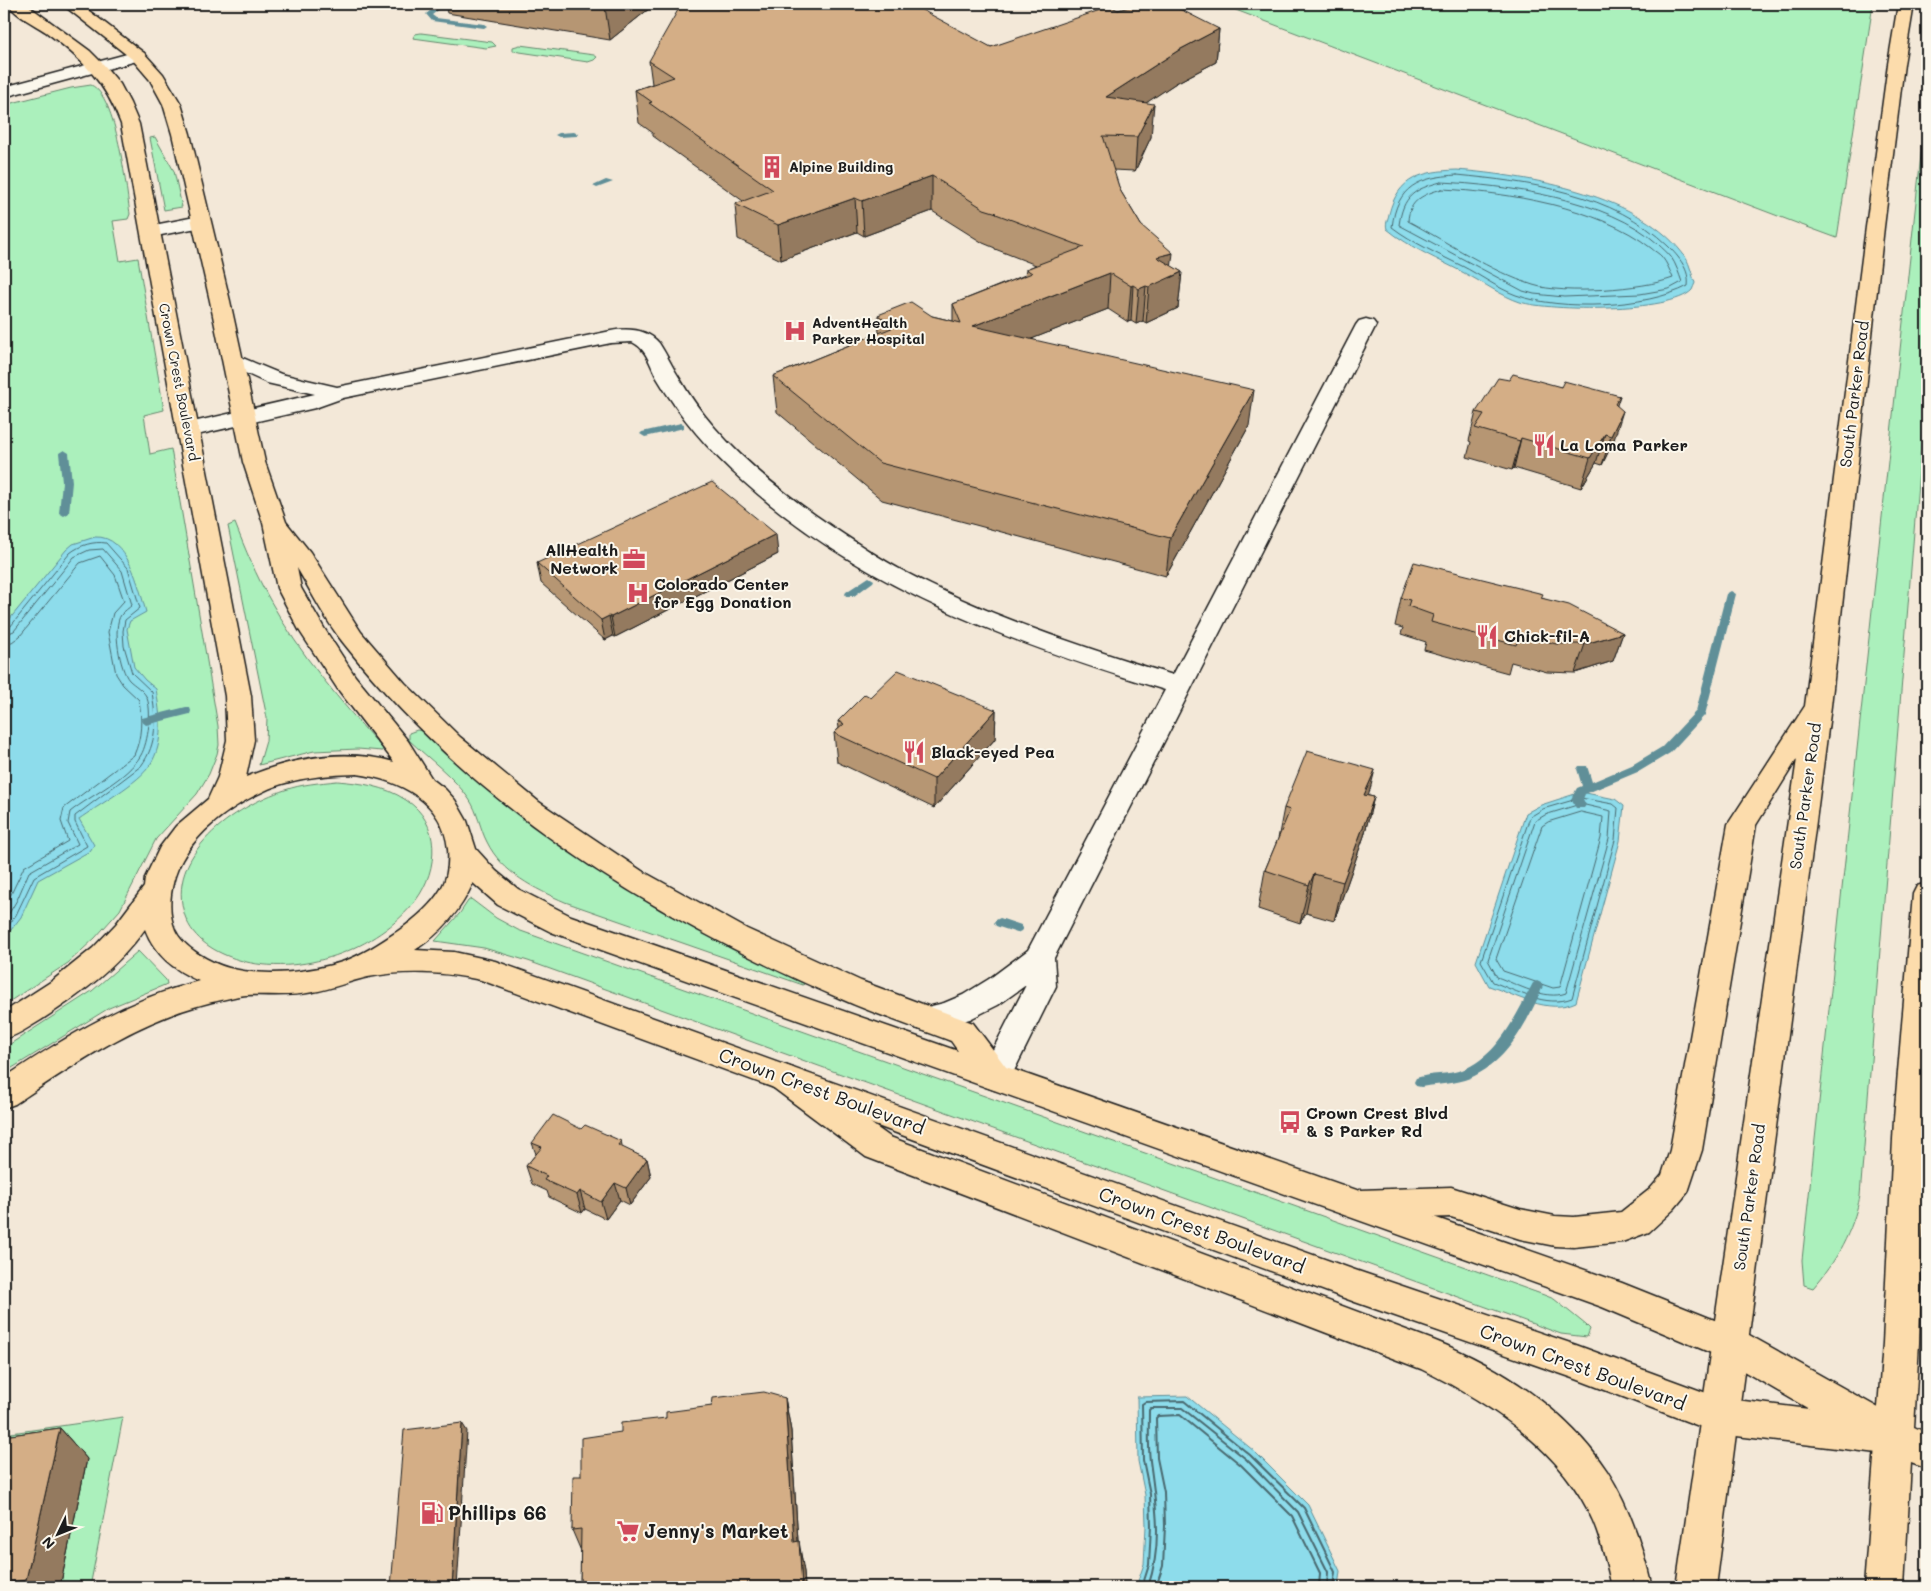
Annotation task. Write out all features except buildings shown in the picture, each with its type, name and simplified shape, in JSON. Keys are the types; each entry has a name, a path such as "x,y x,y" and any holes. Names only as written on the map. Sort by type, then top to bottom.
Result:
{"main road":[{"name":"Crown Crest Boulevard","path":"16,4 89,58 112,85 126,112 151,231 237,686 241,724 240,753 231,781 218,805"},
{"path":"70,4 138,56 157,78 174,110 233,360 254,462 275,523 282,563 294,600 346,682 399,748 421,783 442,803 451,816 461,839 460,880 444,911 406,942 363,966 345,973 306,981 272,984 230,980 187,962 176,952 160,931 155,907 156,892 166,863 181,838 218,805 253,784 269,778 322,766 357,764 375,766 421,783"},
{"name":"South Parker Road","path":"1696,1587 1818,706 1876,217 1896,64 1906,4"},
{"path":"275,523 302,557 335,613 369,659 445,739 528,809 616,869 724,930 850,990 962,1032 995,1077"},
{"path":"1360,1205 1451,1202 1520,1224 1556,1231 1574,1232 1622,1227 1637,1222 1662,1199 1676,1182 1686,1150 1742,824 1818,706"},
{"path":"462,851 486,878 508,897 561,924 1610,1294 1729,1343 1911,1444"},
{"path":"4,1027 69,985 94,965 121,939 156,892"},
{"path":"1884,1587 1911,1444 1901,1343 1910,1119 1927,894"},
{"name":"Crown Crest Boulevard","path":"363,966 397,962 438,962 484,969 1355,1286 1576,1362 1720,1416 1911,1444"},
{"path":"4,1095 85,1043 144,1012 194,994 247,983"},
{"path":"782,1076 878,1147 1433,1357 1462,1370 1490,1386 1535,1419 1558,1440 1594,1484 1617,1537 1632,1587"}],"street":[{"path":"4,92 138,56"},
{"path":"151,231 200,222"},
{"path":"926,1019 950,1014 973,1005 1040,958 1366,325"},
{"path":"188,430 315,402 337,393 611,336 628,335 642,339 650,346 668,378 689,409 732,459 775,497 861,556 917,588 1001,626 1067,651 1181,686"},
{"path":"233,360 274,379 337,393"},
{"path":"995,1077 1041,986 1040,958"}],"green space":[{"path":"1220,4 1873,4 1837,238 1799,224"},
{"path":"421,33 492,42 496,46 486,48 413,38 415,34"},
{"path":"520,45 594,55 597,57 588,62 513,51 513,47"},
{"path":"91,85 100,93 107,106 119,143 130,214 128,219 113,221 120,261 138,258 164,410 144,415 150,454 171,449 218,726 219,745 209,774 197,794 156,839 120,910 95,938 68,963 4,1005 4,105 71,88"},
{"path":"1925,118 1927,119 1927,372 1860,1196 1848,1234 1829,1268 1813,1288 1804,1285 1802,1260"},
{"path":"155,137 174,171 182,207 164,210 150,138"},
{"path":"235,523 255,572 294,640 322,678 383,749 382,751 358,749 314,751 259,765 266,741 267,718 228,526"},
{"path":"417,730 422,731 480,784 588,864 686,923 806,982 803,985 565,902 542,892 520,879 501,863 493,853 472,804 463,791 409,740 409,733"},
{"path":"337,781 364,784 390,791 417,809 426,821 431,833 432,861 424,888 416,900 400,918 381,933 359,946 336,956 311,962 287,965 262,965 222,954 200,939 185,916 181,894 185,873 194,854 208,836 245,808 265,798 298,786"},
{"path":"471,899 496,918 518,930 1544,1295 1554,1299 1586,1325 1590,1329 1587,1337 1561,1334 528,961 484,948 435,941"},
{"path":"138,951 166,980 167,984 109,1008 4,1073 4,1048 92,991"},
{"path":"123,1417 90,1587 4,1587 4,1434"}],"water":[{"path":"1457,170 1517,177 1582,192 1642,218 1666,236 1686,258 1695,283 1692,290 1680,297 1660,303 1609,308 1556,307 1520,302 1415,248 1387,229 1386,223 1393,202 1406,184 1414,178 1433,172"},
{"path":"95,537 106,539 116,544 130,565 140,590 146,612 130,621 127,629 134,667 156,689 160,728 158,747 145,772 118,794 79,819 94,845 90,851 38,880 21,917 4,939 4,626 66,550 73,544"},
{"path":"1581,792 1615,799 1624,806 1620,841 1576,1002 1554,1006 1543,1005 1489,986 1476,962 1526,813 1541,805"},
{"path":"1187,1396 1254,1451 1308,1505 1340,1571 1338,1587 1136,1587 1144,1564 1146,1526 1145,1495 1138,1461 1137,1397"}],"waterway":[{"path":"443,4 429,14 430,17 434,20 484,26"},
{"path":"559,135 574,134"},
{"path":"597,186 609,182"},
{"path":"645,434 681,426"},
{"path":"64,453 67,482 64,513"},
{"path":"850,594 869,580"},
{"path":"1580,805 1577,799 1581,791 1636,768 1666,750 1701,712 1731,594"},
{"path":"146,721 186,711"},
{"path":"1583,769 1588,788"},
{"path":"1000,923 1017,928"},
{"path":"1421,1082 1466,1074 1490,1059 1500,1049 1518,1024 1537,986"}],"place":[{"name":"Alpine Building","path":"772,167"},
{"name":"AdventHealth Parker Hospital","path":"795,331"},
{"name":"La Loma Parker","path":"1544,445"},
{"name":"AllHealth Network","path":"634,559"},
{"name":"Colorado Center for Egg Donation","path":"638,593"},
{"name":"Chick-fil-A","path":"1487,636"},
{"name":"Black-eyed Pea","path":"914,752"},
{"name":"Crown Crest Blvd & S Parker Rd","path":"1290,1122"},
{"name":"Phillips 66","path":"432,1513"},
{"name":"Jenny's Market","path":"628,1531"}]}
